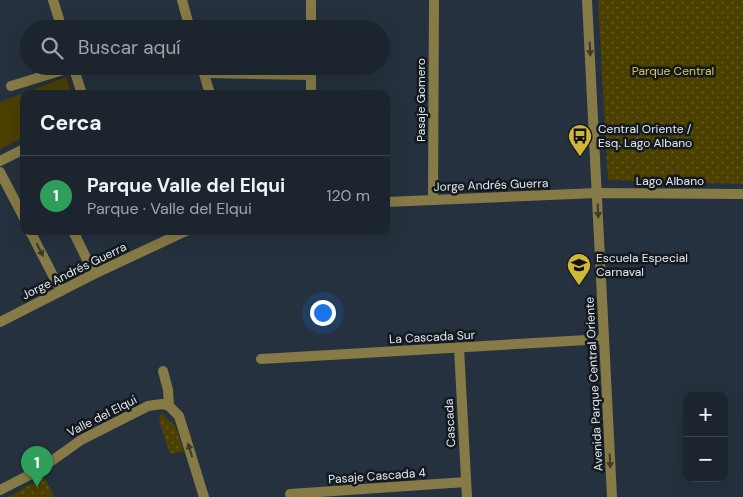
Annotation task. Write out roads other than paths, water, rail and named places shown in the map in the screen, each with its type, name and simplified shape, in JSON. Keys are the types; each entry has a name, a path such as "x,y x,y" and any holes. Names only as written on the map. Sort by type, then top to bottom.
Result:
{"street":[{"path":"53,0 59,20"},
{"path":"182,0 188,20"},
{"path":"311,0 311,20"},
{"name":"Pasaje Gomero","path":"433,200 434,0"},
{"name":"Avenida Parque Central Oriente","path":"587,0 612,497"},
{"path":"11,86 45,75"},
{"path":"76,75 81,90"},
{"path":"204,75 209,90"},
{"path":"311,75 311,90"},
{"path":"0,161 20,151"},
{"path":"0,172 20,210"},
{"name":"Jorge Andrés Guerra","path":"390,202 597,194"},
{"name":"Lago Albano","path":"597,194 743,194"},
{"path":"32,235 61,291"},
{"path":"74,235 94,274"},
{"name":"Jorge Andrés Guerra","path":"0,322 94,274 177,235"},
{"name":"La Cascada Sur","path":"261,359 604,339"},
{"name":"Cascada","path":"458,348 467,497"},
{"path":"163,371 168,390 168,406 175,411 182,423 204,497"},
{"name":"Valle del Elqui","path":"0,490 39,470 81,440 137,411 155,404 168,406"},
{"name":"Pasaje Cascada 4","path":"290,494 466,482"}],"place":[{"name":"Central Oriente / Esq. Lago Albano","path":"580,157"},
{"name":"Escuela Especial Carnaval","path":"579,286"},
{"name":"Parque Valle del Elqui","path":"37,487"}],"park label":[{"name":"Parque Central","path":"673,71"}]}
